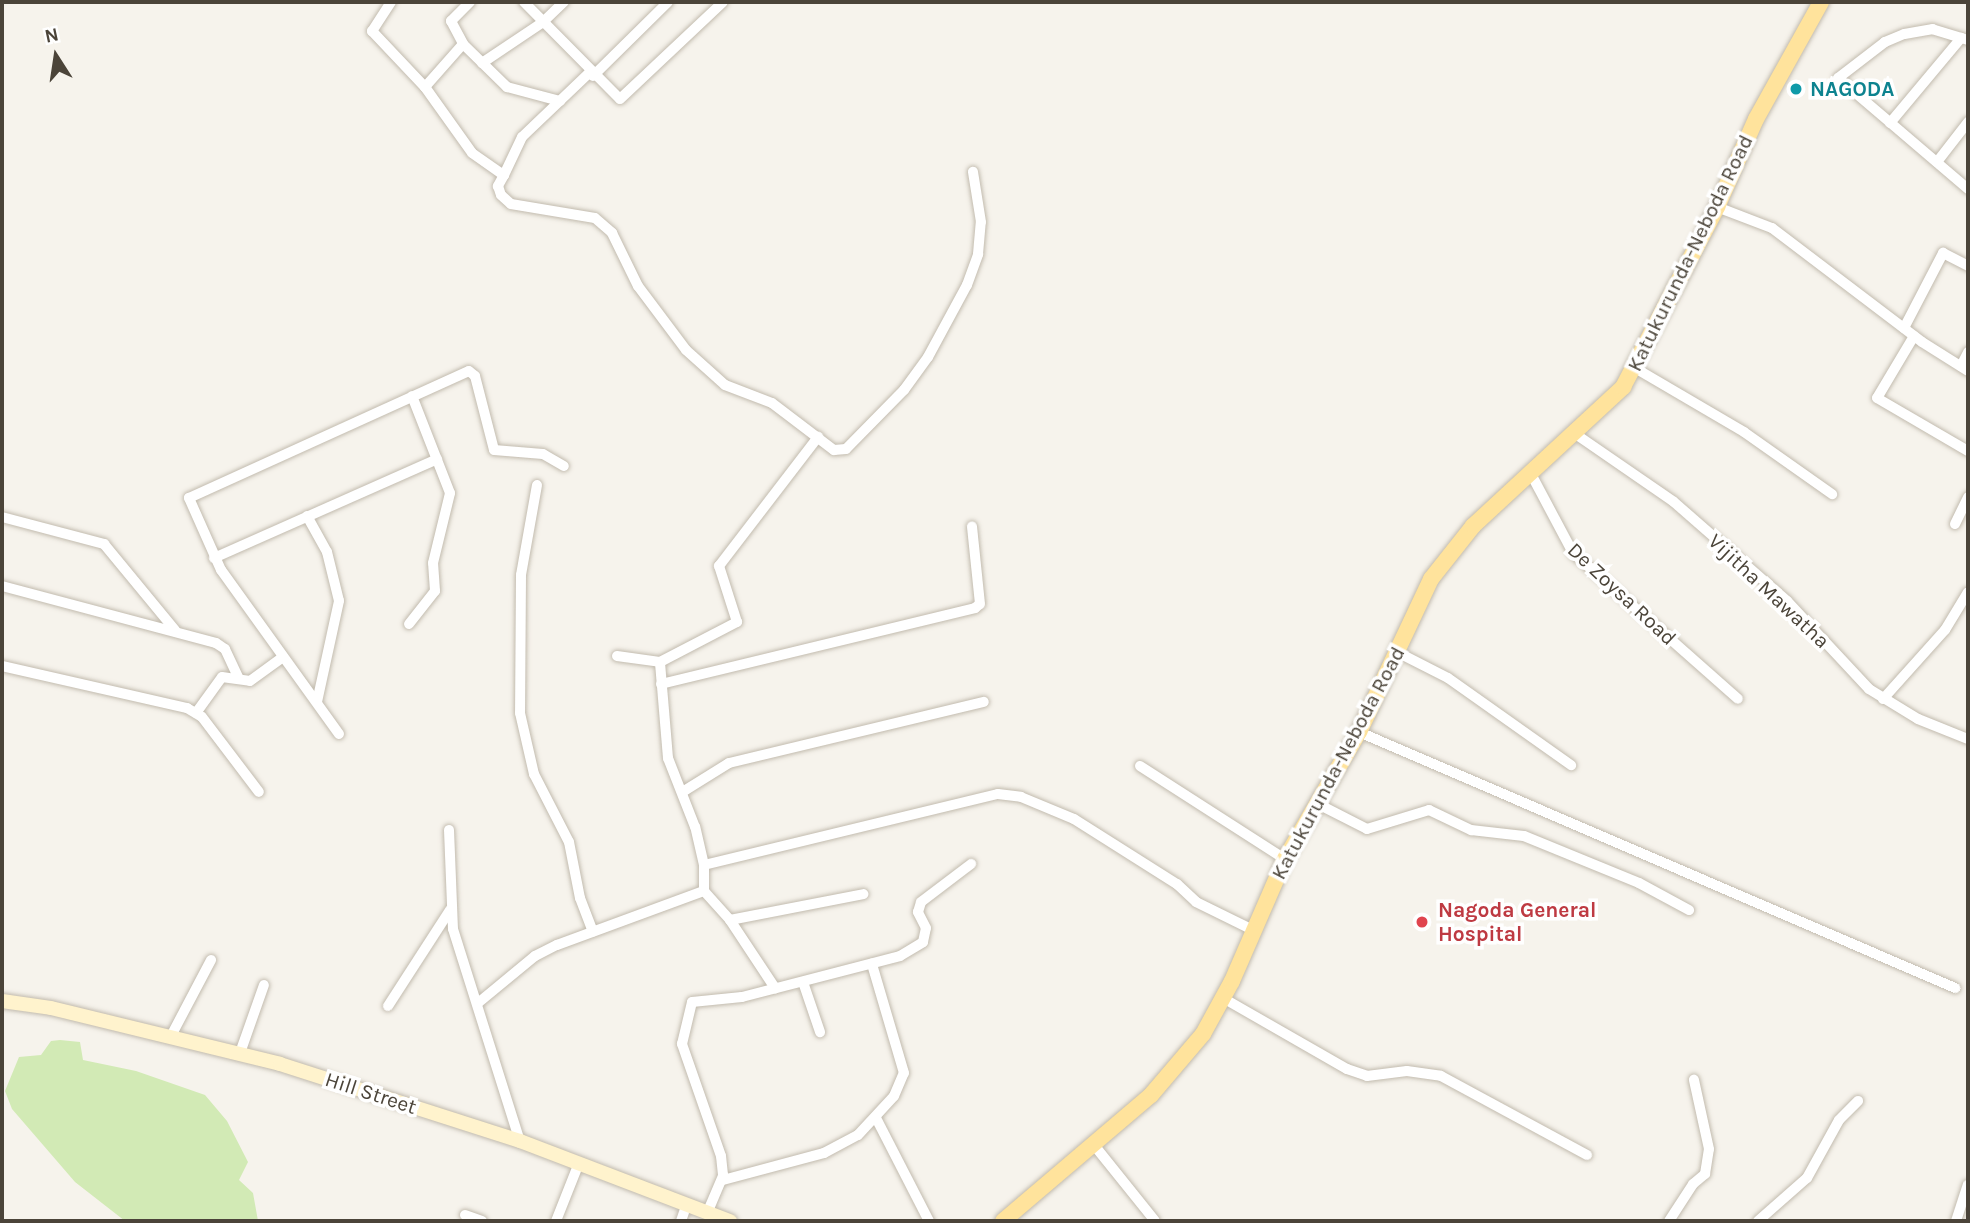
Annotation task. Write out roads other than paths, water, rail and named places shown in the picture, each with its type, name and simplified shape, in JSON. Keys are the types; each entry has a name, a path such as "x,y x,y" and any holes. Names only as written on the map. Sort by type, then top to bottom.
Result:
{"main road":[{"name":"Katukurunda-Neboda Road","path":"1003,1221 1094,1145 1175,1071 1223,998 1285,859 1359,732 1431,579 1450,552 1530,472 1614,396 1635,368 1717,206 1756,119 1821,2"},
{"name":"Hill Street","path":"2,1001 240,1053 520,1141 730,1221"}],"street":[{"path":"391,2 372,31 425,86 456,135 485,164 504,175"},
{"path":"470,2 450,21 463,44 507,87 559,101"},
{"path":"524,2 615,99 624,98 723,2"},
{"path":"482,63 543,22 564,2"},
{"path":"668,2 522,137 498,186 511,204 595,218 612,233 638,286 686,350 725,385 772,403 834,450 846,449 904,390 928,357 978,254 979,191 973,172"},
{"path":"1890,123 1964,39 1933,29 1904,34 1885,42 1838,78 1890,123 1968,189"},
{"path":"425,86 463,44"},
{"path":"1937,162 1968,122"},
{"path":"1717,206 1772,228 1904,328 1965,368 1968,352"},
{"path":"1904,328 1943,253 1968,266"},
{"path":"1914,335 1877,398 1968,450"},
{"path":"1635,368 1744,432 1832,494"},
{"path":"339,734 214,558 189,503 193,494 472,372 494,450 543,454 565,467"},
{"path":"409,624 435,591 433,563 450,493 412,396"},
{"name":"Vijitha Mawatha","path":"1574,433 1674,502 1787,601 1883,699 1968,739"},
{"path":"617,656 660,662 737,622 719,566 818,437"},
{"path":"214,558 437,458"},
{"name":"De Zoysa Road","path":"1530,472 1573,553 1738,699"},
{"path":"537,485 521,575 520,713 534,774 569,842 580,898 593,932"},
{"path":"1955,524 1968,498"},
{"path":"307,516 327,552 339,601 317,702"},
{"path":"2,517 104,544 175,630"},
{"path":"661,684 975,608 980,604 972,526"},
{"path":"2,586 175,630 225,649 239,678"},
{"path":"1883,699 1945,629 1968,592"},
{"path":"1396,652 1447,678 1572,765"},
{"path":"196,713 218,680 256,679 284,657"},
{"path":"660,662 668,758 684,791 704,865 704,891 730,920 775,988"},
{"path":"2,666 196,713 259,792"},
{"path":"684,791 729,763 984,702"},
{"path":"1359,732 1955,988"},
{"path":"1140,766 1285,859"},
{"path":"704,865 998,794 1021,797 1074,819 1177,884 1196,902 1253,930"},
{"path":"1316,803 1367,829 1395,823 1412,812 1434,811 1471,830 1524,836 1639,883 1689,910"},
{"path":"449,830 451,909 456,939 520,1141"},
{"path":"708,1211 723,1180 721,1156 685,1056 688,1008 696,1000 718,1002 901,956 923,942 926,929 918,912 921,902 971,864"},
{"path":"478,1003 535,956 704,891"},
{"path":"730,920 864,894"},
{"path":"388,1006 451,909"},
{"path":"170,1036 211,960"},
{"path":"723,1180 824,1153 858,1135 894,1096 904,1073 872,964"},
{"path":"803,982 820,1032"},
{"path":"240,1053 264,985"},
{"path":"1223,998 1301,1046 1357,1073 1407,1071 1441,1076 1587,1155"},
{"path":"1669,1221 1693,1184 1705,1174 1709,1149 1694,1080"},
{"path":"1758,1221 1807,1178 1839,1121 1858,1101"},
{"path":"876,1118 929,1221"},
{"path":"1094,1145 1155,1221"},
{"path":"556,1221 579,1163"},
{"path":"1956,1221 1968,1185"},
{"path":"681,1221 687,1204"},
{"path":"465,1216 482,1221"}],"place":[{"name":"NAGODA","path":"1796,89"},
{"name":"Nagoda General Hospital","path":"1422,922"}]}
